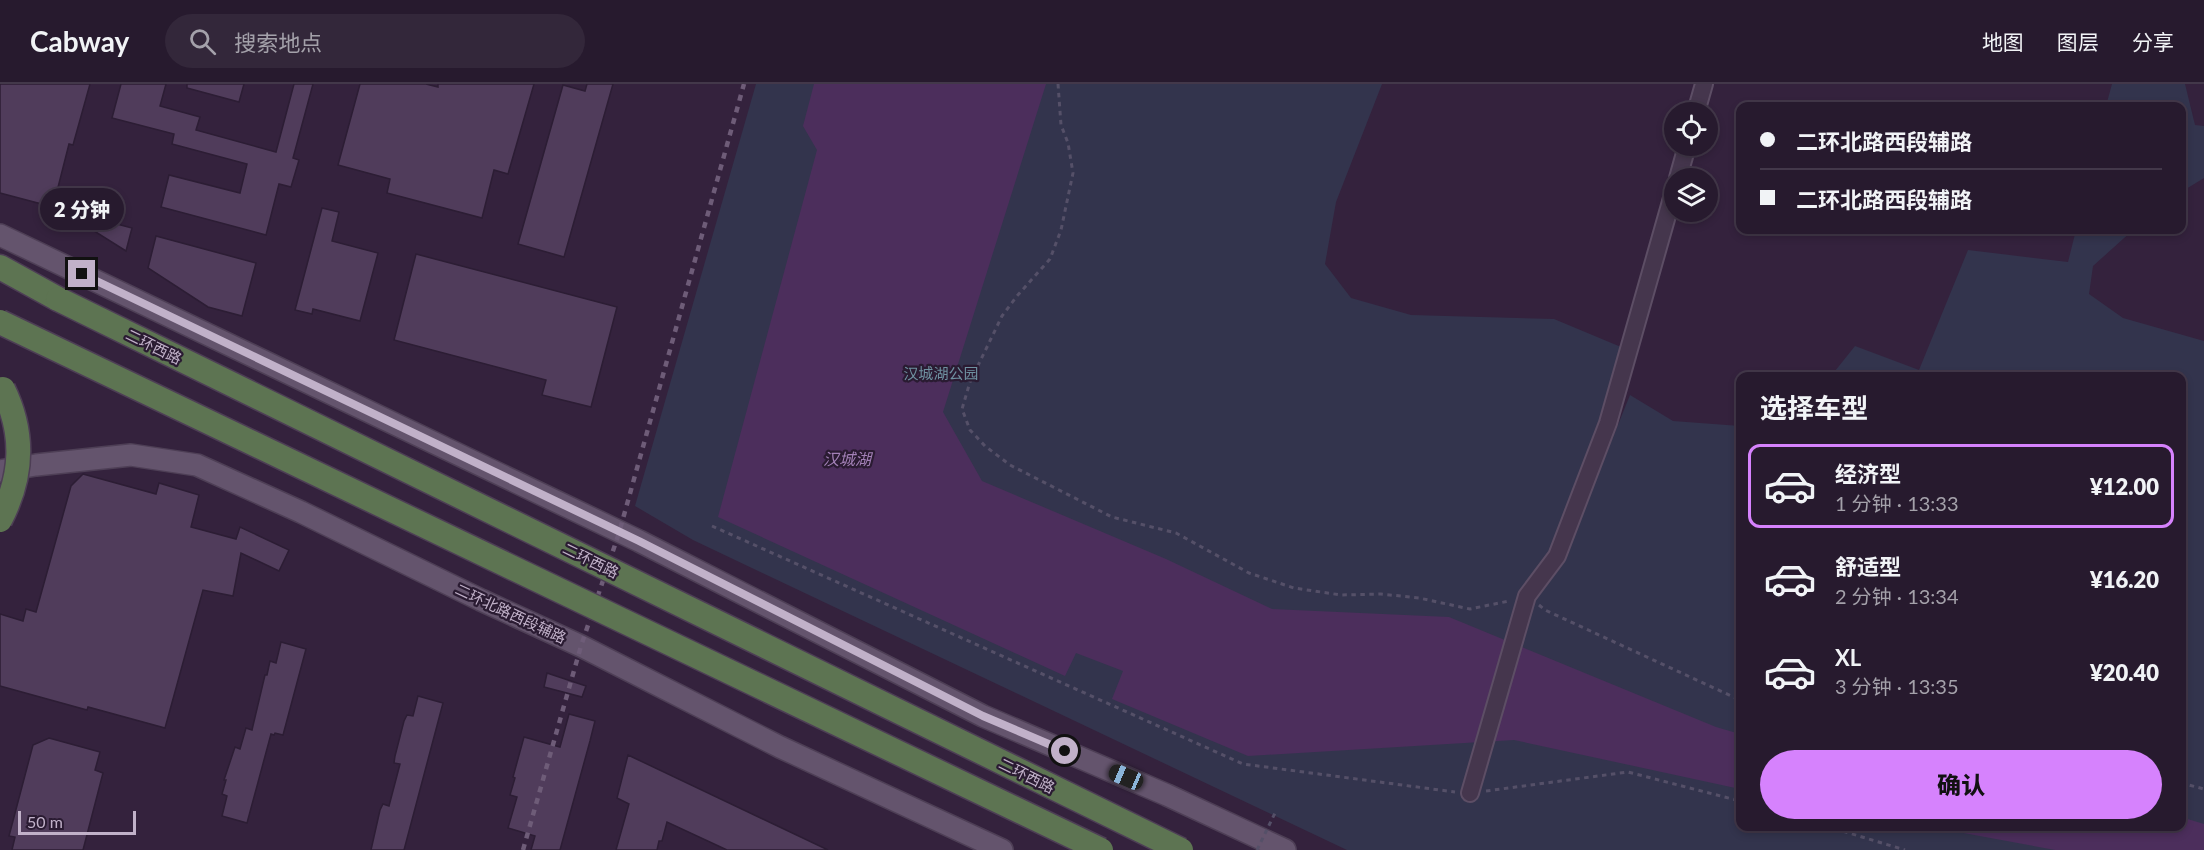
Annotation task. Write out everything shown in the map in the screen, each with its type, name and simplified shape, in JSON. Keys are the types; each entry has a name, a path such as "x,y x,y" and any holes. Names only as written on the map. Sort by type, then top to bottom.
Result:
{"highway":[{"path":"0,267 58,299"},
{"name":"二环西路","path":"0,272 1181,850"},
{"path":"0,322 1101,850"},
{"path":"0,383 13,409 19,435 18,468 10,501 0,520"}],"main road":[{"path":"0,235 639,541 983,716 1167,795 1285,850"},
{"name":"二环北路西段辅路","path":"0,471 130,454 197,465 301,512 581,646 780,747 1002,850"}],"street":[{"path":"1699,102 1704,84"},
{"path":"1470,794 1525,603 1557,556 1608,423 1665,222"}],"path":[{"path":"1058,84 1061,125 1068,143 1073,172 1061,230 1050,259 1002,316 970,382 963,409 970,430 985,446 1010,465 1112,517 1176,533 1249,573 1294,588 1341,595 1381,594 1419,598 1470,609 1525,603 1545,610 1736,698"},
{"path":"712,526 1243,764 1470,794 1628,772 1736,800"},
{"path":"2186,784 2204,789"},
{"path":"1257,850 1275,813"},
{"path":"1842,831 1905,850"}],"green space":[{"name":"汉城湖公园","path":"756,84 1382,84 1336,202 1325,264 1351,298 1411,315 1554,319 1633,352 1605,457 1630,395 1673,421 1736,426 1736,831 2186,831 2186,372 1834,372 1855,346 1919,370 1968,250 2068,262 2075,234 2129,234 2093,266 2089,294 2123,318 2204,341 2204,850 1347,850 693,540 635,506"},
{"path":"2112,84 2185,84 2195,125 2204,126 2204,178 2186,189 2186,102 2107,102"}],"water":[{"name":"汉城湖","path":"814,84 1046,84 943,412 982,481 1166,559 1272,609 1449,617 1716,727 1736,733 1736,788 1514,740 1248,756 1112,699 1123,671 1076,653 1065,676 718,517 817,150 803,126"},
{"path":"2186,819 2204,824 2204,850 2055,850 1953,831 2186,831"}],"building":[{"path":"0,84 90,84 73,145 69,144 53,207 0,193"},
{"path":"121,84 166,84 160,106 200,117 196,130 276,152 294,84 313,84 293,158 299,160 291,187 279,184 266,235 161,207 169,175 240,193 247,164 172,144 174,134 112,118"},
{"path":"187,84 244,84 239,102 187,88"},
{"path":"360,84 426,84 438,87 438,84 534,84 508,174 494,170 482,218 387,193 390,179 338,165"},
{"path":"587,84 613,84 564,257 518,244 563,85 585,91"},
{"path":"322,208 339,212 332,241 378,253 360,321 313,309 312,314 295,310"},
{"path":"68,211 132,228 126,251 67,214"},
{"path":"156,236 256,263 242,316 208,307 148,268"},
{"path":"416,254 617,307 591,407 542,395 546,380 394,340"},
{"path":"83,474 156,494 159,483 199,495 191,527 236,539 240,527 289,550 279,571 241,553 233,596 203,590 165,728 0,686 0,614 23,621 26,609 36,612 71,486"},
{"path":"281,642 306,649 283,735 271,734 247,823 222,816 227,796 222,794 226,780 224,780 235,747 240,749 246,728 252,730 265,675 267,675 270,661 276,663"},
{"path":"547,673 586,686 582,697 544,687"},
{"path":"418,696 443,703 404,850 371,850 380,810 383,804 389,806 400,764 394,763 404,721 407,715 413,716"},
{"path":"569,714 595,721 560,850 531,850 535,836 508,828 517,797 510,795 515,778 513,777 524,737 560,747"},
{"path":"49,738 100,752 95,770 103,773 83,850 12,850 15,837 9,836 33,745"},
{"path":"628,755 828,850 727,850 667,822 657,850 616,850 629,804 617,798"}],"railway":[{"path":"523,850 581,646 619,533 744,84"}],"route":[{"path":"82,274 457,453 619,534 639,541 983,716 1065,751"}]}
